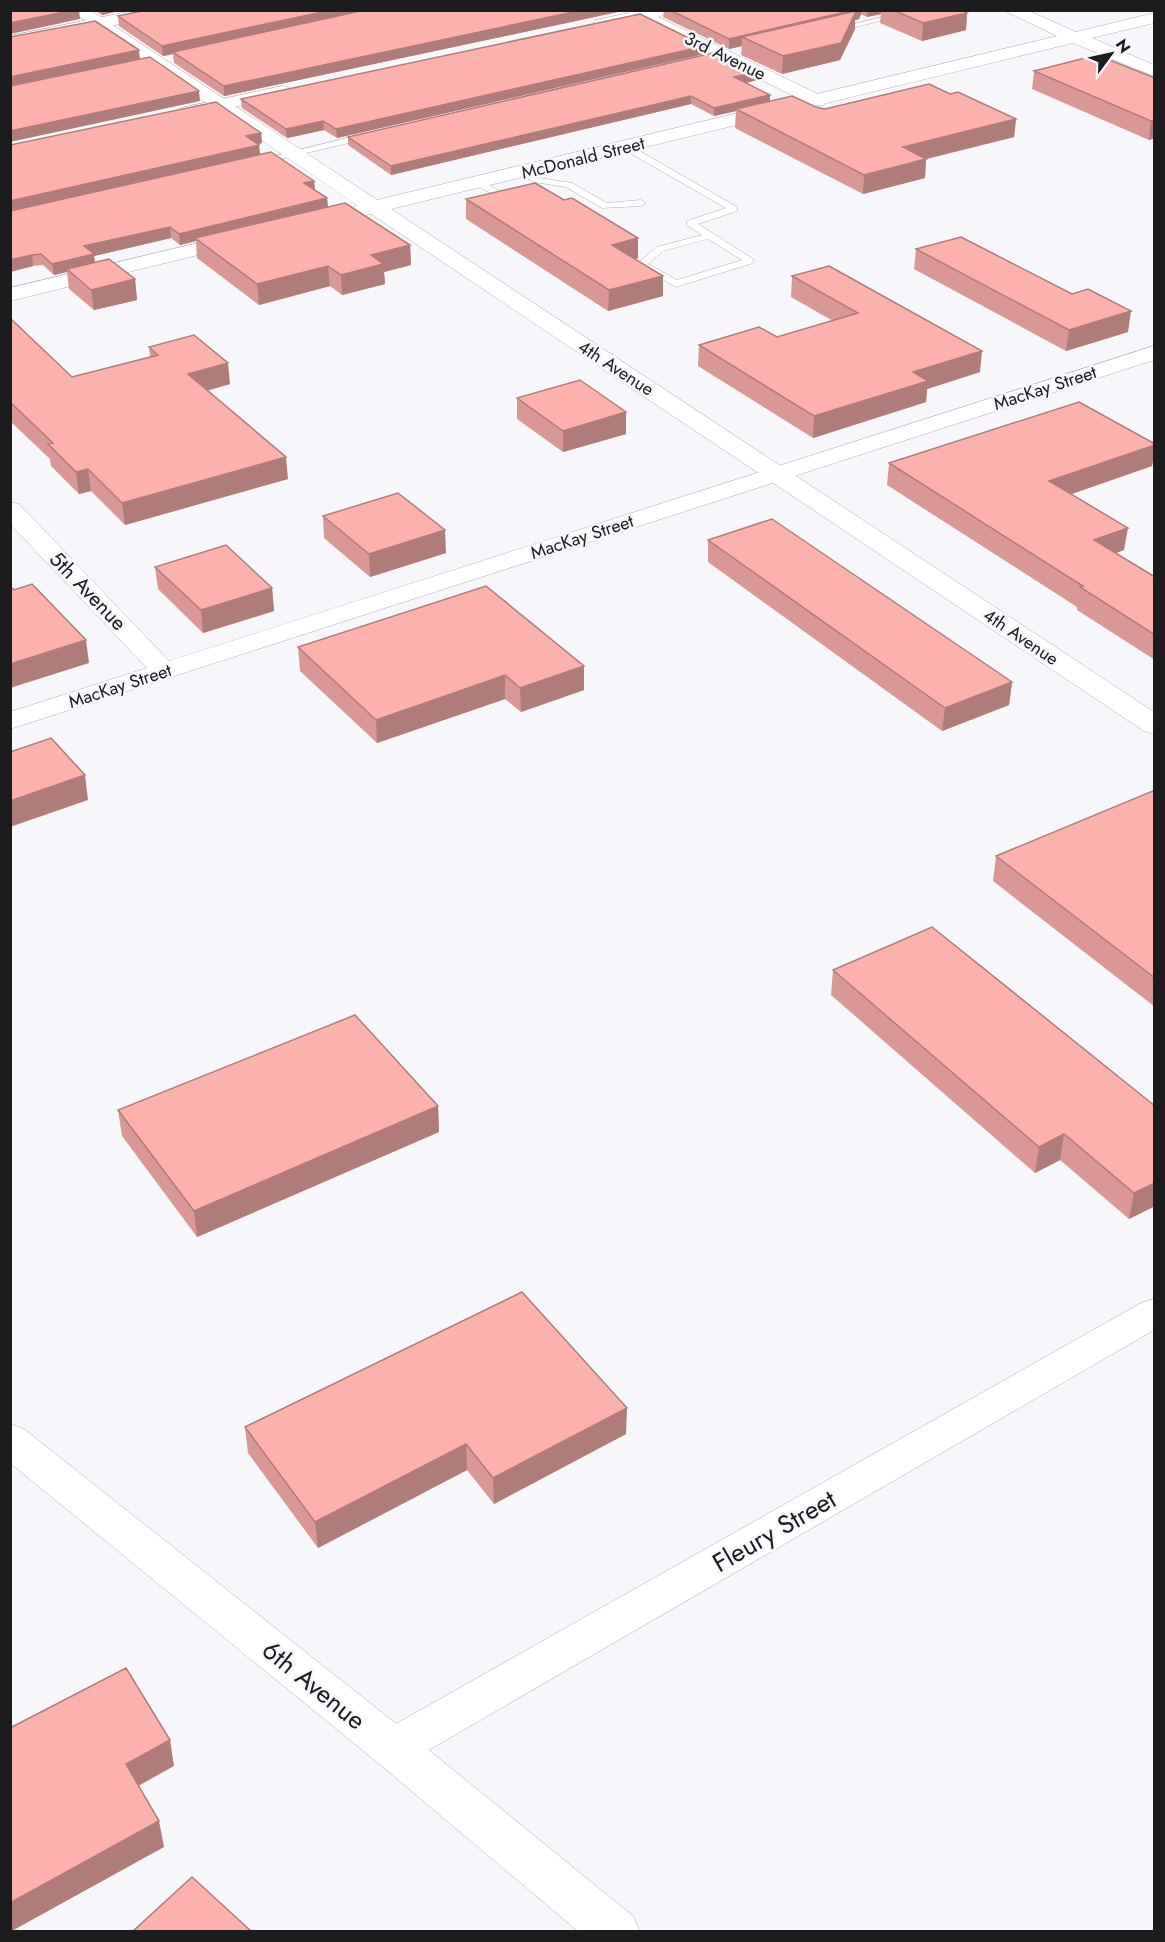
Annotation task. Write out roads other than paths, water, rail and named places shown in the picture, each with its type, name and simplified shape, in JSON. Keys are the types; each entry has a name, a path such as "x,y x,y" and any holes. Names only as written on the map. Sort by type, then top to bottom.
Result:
{"street":[{"name":"4th Avenue","path":"78,10 1155,725"},
{"path":"10,41 164,10"},
{"path":"586,28 638,13 666,10"},
{"path":"1011,10 1155,71"},
{"path":"1046,10 1155,55"},
{"name":"3rd Avenue","path":"638,13 719,57 818,101"},
{"name":"McDonald Street","path":"340,215 1155,18"},
{"path":"173,115 300,88"},
{"path":"10,295 260,234"},
{"name":"MacKay Street","path":"10,721 1155,353"},
{"name":"5th Avenue","path":"10,509 165,672"},
{"name":"Fleury Street","path":"393,1748 1155,1313"},
{"name":"6th Avenue","path":"10,1440 393,1748 616,1932"}],"lane":[{"path":"820,33 921,10"},
{"path":"719,57 744,51"},
{"path":"248,164 375,135"},
{"path":"626,147 734,209 690,223 707,236 750,261 676,284 642,264 660,249 707,236"},
{"path":"523,172 537,180 569,185 605,206 641,203"},
{"path":"478,182 513,202"}]}
